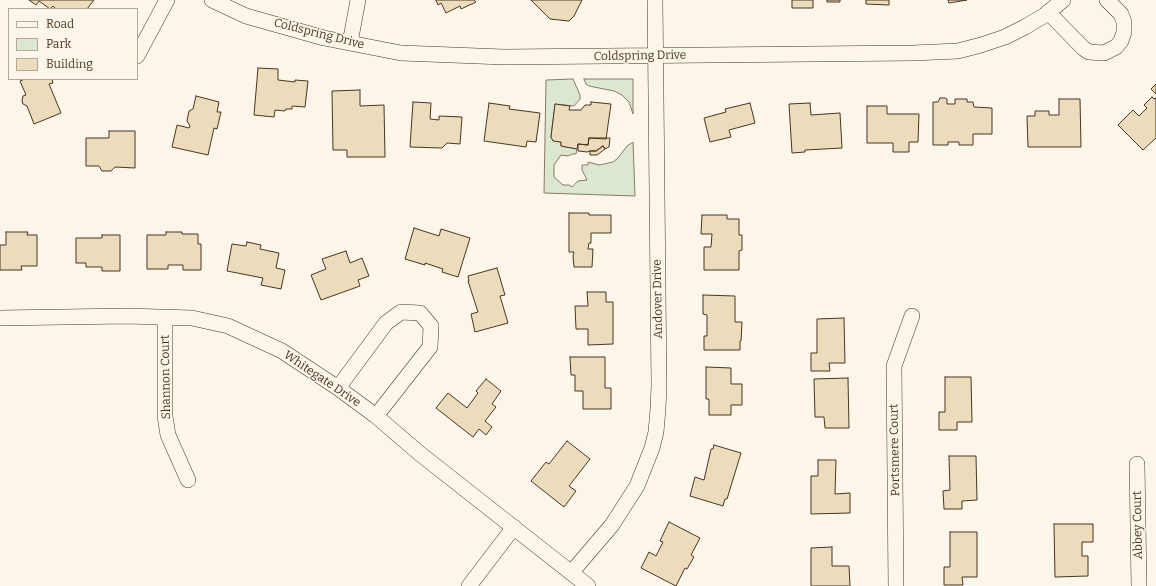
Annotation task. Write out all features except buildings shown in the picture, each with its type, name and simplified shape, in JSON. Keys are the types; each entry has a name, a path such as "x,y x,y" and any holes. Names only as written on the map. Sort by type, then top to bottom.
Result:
{"street":[{"path":"138,54 167,0"},
{"name":"Coldspring Drive","path":"212,0 246,16 324,38 401,53 496,57 913,53 958,51 1005,37 1025,27 1063,0"},
{"path":"350,43 358,0"},
{"name":"Andover Drive","path":"572,573 612,525 637,486 652,448 656,432 659,386 655,0"},
{"path":"1048,12 1083,48 1089,52 1104,53 1116,47 1121,41 1124,32 1124,22 1121,14 1107,0"},
{"path":"338,388 386,323 401,312 420,313 430,326 430,347 376,416"},
{"name":"Portsmere Court","path":"896,586 894,366 912,316"},
{"name":"Whitegate Drive","path":"0,318 166,317 192,318 228,326 282,351 338,388 376,416 419,453 588,586"},
{"name":"Shannon Court","path":"166,317 165,416 168,435 188,480"},
{"name":"Abbey Court","path":"1137,464 1139,586"},
{"path":"470,586 514,527"}],"green space":[{"path":"573,79 580,95 580,99 574,106 555,104 551,137 554,141 561,142 561,146 577,149 576,154 568,156 561,155 554,165 554,177 563,185 569,185 572,187 578,181 587,180 582,170 582,165 588,165 588,162 599,165 613,162 627,146 633,142 635,196 544,193 546,80"},
{"path":"584,79 633,79 633,114 629,102 622,95 614,91 589,86 586,84"}]}
